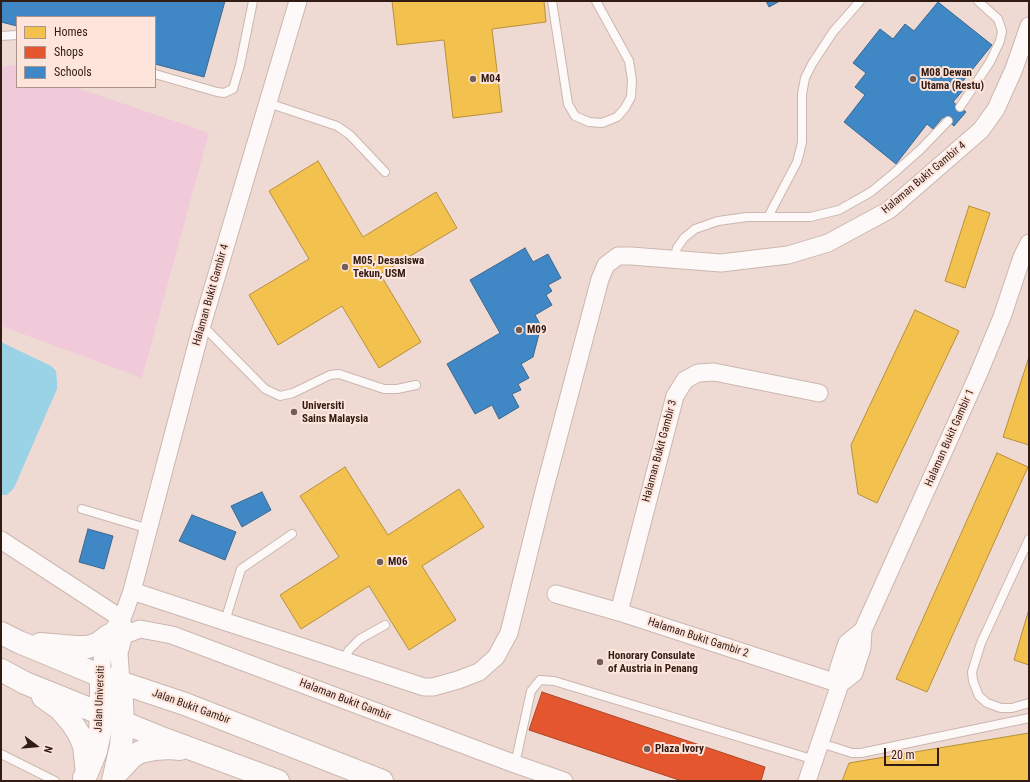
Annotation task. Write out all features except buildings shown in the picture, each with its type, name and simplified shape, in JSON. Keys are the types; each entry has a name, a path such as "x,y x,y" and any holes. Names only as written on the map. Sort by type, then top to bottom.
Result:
{"main road":[{"path":"10,638 75,647 88,647 116,636"},
{"name":"Jalan Bukit Gambir","path":"10,638 111,679 185,704 382,781"},
{"path":"1,670 25,683 102,714 193,750 278,781"},
{"name":"Jalan Universiti","path":"84,777 96,751 102,714 111,679"},
{"name":"Jalan Universiti","path":"111,679 123,722 121,746 114,778"},
{"path":"25,683 60,709 79,734 84,746 84,777"},
{"path":"114,778 132,756 140,752 170,748 193,750"}],"street":[{"name":"Halaman Bukit Gambir 4","path":"298,1 202,325 132,591 424,687 433,687 458,680 478,672 496,657 509,633 544,491 600,279 606,265 618,256 721,263 788,255 828,243 889,210 981,130 996,109 1014,69 1029,26"},
{"name":"Halaman Bukit Gambir 1","path":"840,684 854,673 862,648 863,630 978,375 1002,317 1022,257 1029,243"},
{"name":"Halaman Bukit Gambir 3","path":"618,612 675,396 685,380 698,373 714,372 819,393"},
{"path":"1,540 122,619"},
{"name":"Jalan Universiti","path":"111,679 119,653 116,636 132,591"},
{"name":"Halaman Bukit Gambir 2","path":"556,594 618,612 840,684"},
{"name":"Halaman Bukit Gambir","path":"116,636 140,629 172,635 514,764 564,781"},
{"path":"807,781 840,684"}],"lane":[{"path":"156,74 217,92 224,93 233,89 240,65 253,1"},
{"path":"552,1 568,104 575,116 589,122 602,123 617,117 626,108 631,96 632,80 629,61 596,1"},
{"path":"768,217 800,152 802,142 802,94 805,78 812,64 834,32 860,1"},
{"path":"960,108 993,57 1000,41 1002,31 998,19 978,1"},
{"path":"1,36 16,35"},
{"path":"268,103 337,126 350,136 385,172"},
{"path":"674,260 677,248 684,238 695,229 718,221 747,217 810,217 839,210 871,192 920,150 948,121"},
{"path":"202,325 265,389 280,396 292,393 334,374 339,374 384,389 397,389 416,385"},
{"path":"82,509 148,529"},
{"path":"225,621 241,569 292,534"},
{"path":"1029,539 981,643 972,672 973,680 979,696 987,704 1001,708 1012,708 1029,703"},
{"path":"343,661 349,650 360,639 385,625"},
{"path":"514,764 531,691 540,680 554,681 815,760"},
{"path":"821,743 852,753 861,753 1029,718"},
{"path":"1,754 55,781"}],"shaded area":[{"path":"11,65 16,67 16,88 78,88 209,133 142,378 1,326 1,68"}],"water":[{"path":"1,342 51,366 56,371 57,381 57,389 14,488 7,495 1,495"}],"place":[{"name":"M04","path":"473,79"},
{"name":"M08 Dewan Utama (Restu)","path":"913,79"},
{"name":"M05, Desasiswa Tekun, USM","path":"345,267"},
{"name":"M09","path":"519,330"},
{"name":"Universiti Sains Malaysia","path":"294,412"},
{"name":"M06","path":"380,562"},
{"name":"Honorary Consulate of Austria in Penang","path":"600,662"},
{"name":"Plaza Ivory","path":"647,749"}]}
